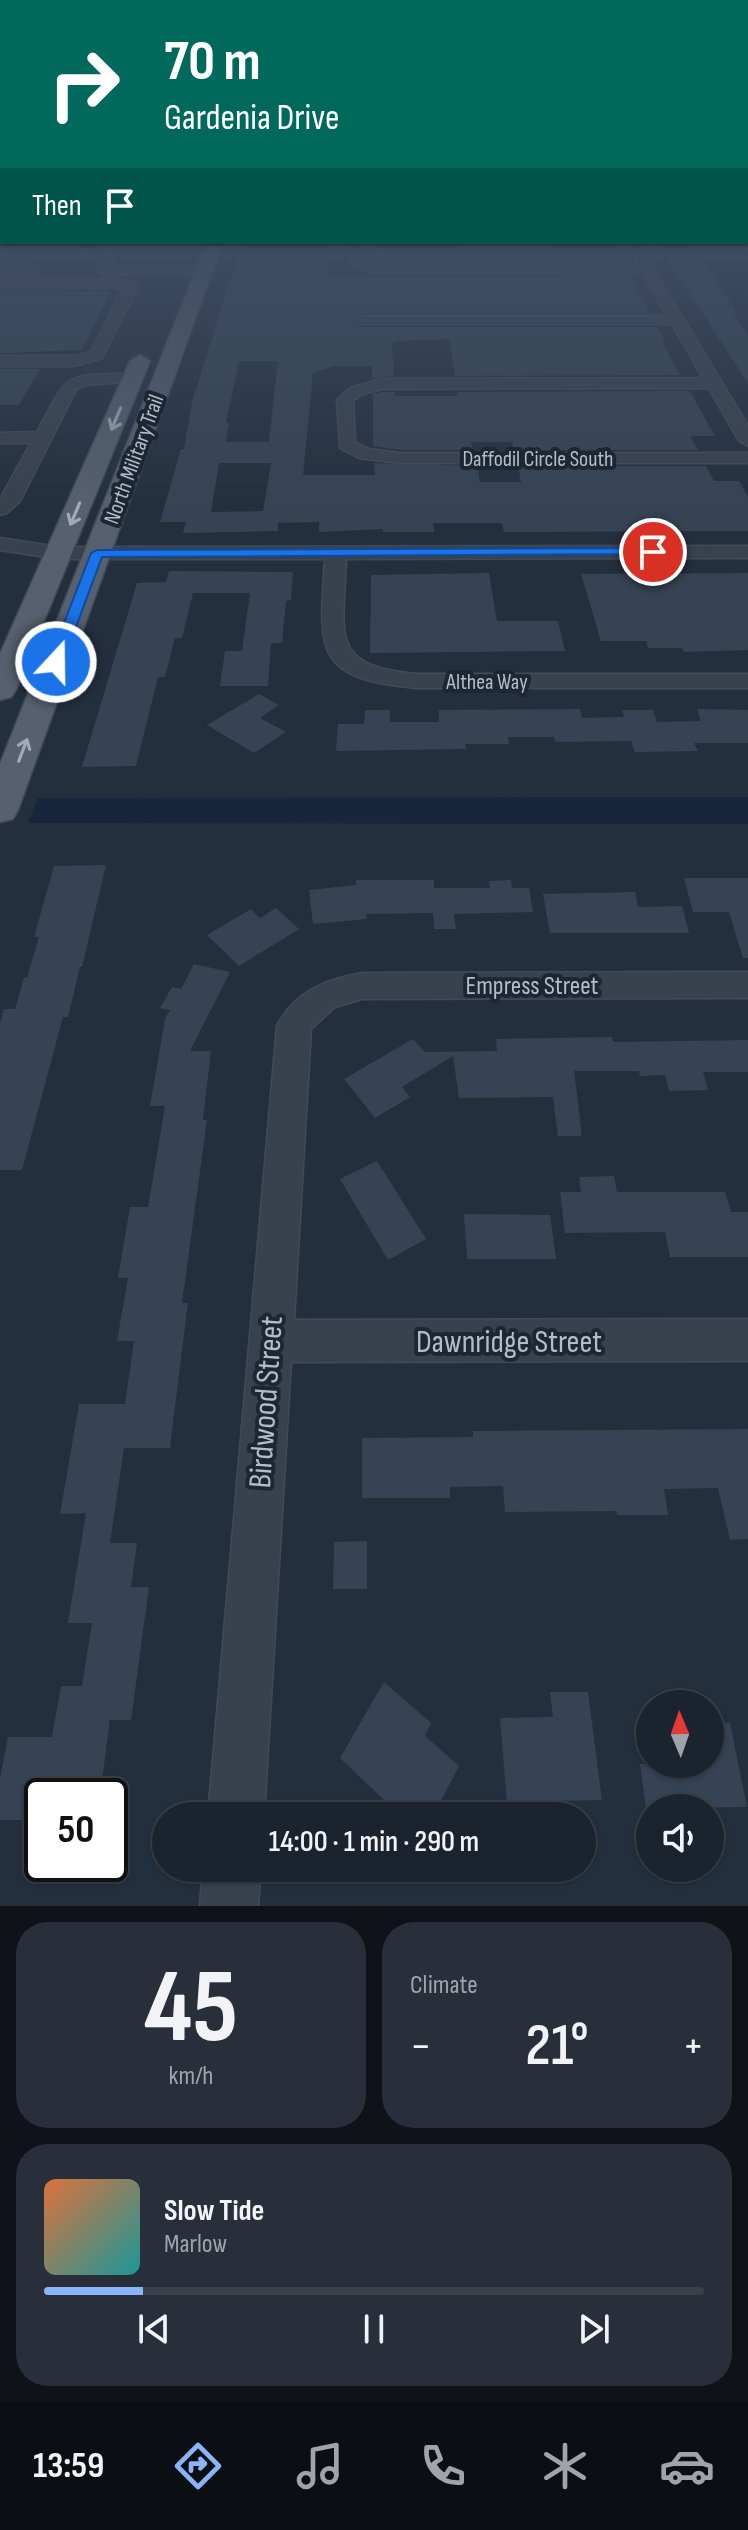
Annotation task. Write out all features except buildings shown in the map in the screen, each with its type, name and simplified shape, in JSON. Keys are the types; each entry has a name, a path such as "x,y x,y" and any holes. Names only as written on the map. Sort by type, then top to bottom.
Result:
{"main road":[{"name":"North Military Trail","path":"0,810 181,329"},
{"name":"North Military Trail","path":"0,690 150,337"}],"street":[{"path":"0,361 74,361 97,355 110,329"},
{"path":"680,329 748,441"},
{"path":"0,509 10,501 74,382 133,378"},
{"name":"Daffodil Circle South","path":"713,383 381,384 356,391 345,400 346,444 365,454 386,457 748,458"},
{"path":"0,438 44,437"},
{"path":"0,544 59,553 748,552"},
{"name":"Althea Way","path":"336,552 334,640 337,654 346,665 368,676 417,681 748,681"},
{"path":"0,564 21,564 59,553"},
{"name":"Empress Street","path":"318,998 342,988 362,986 748,985"},
{"name":"Birdwood Street","path":"237,1802 294,1026 318,998"},
{"name":"Dawnridge Street","path":"269,1341 748,1340"},
{"path":"229,1906 231,1882"}],"water":[{"path":"748,797 748,824 28,823 38,798"}],"route":[{"path":"56,662 97,553 653,552"}]}
